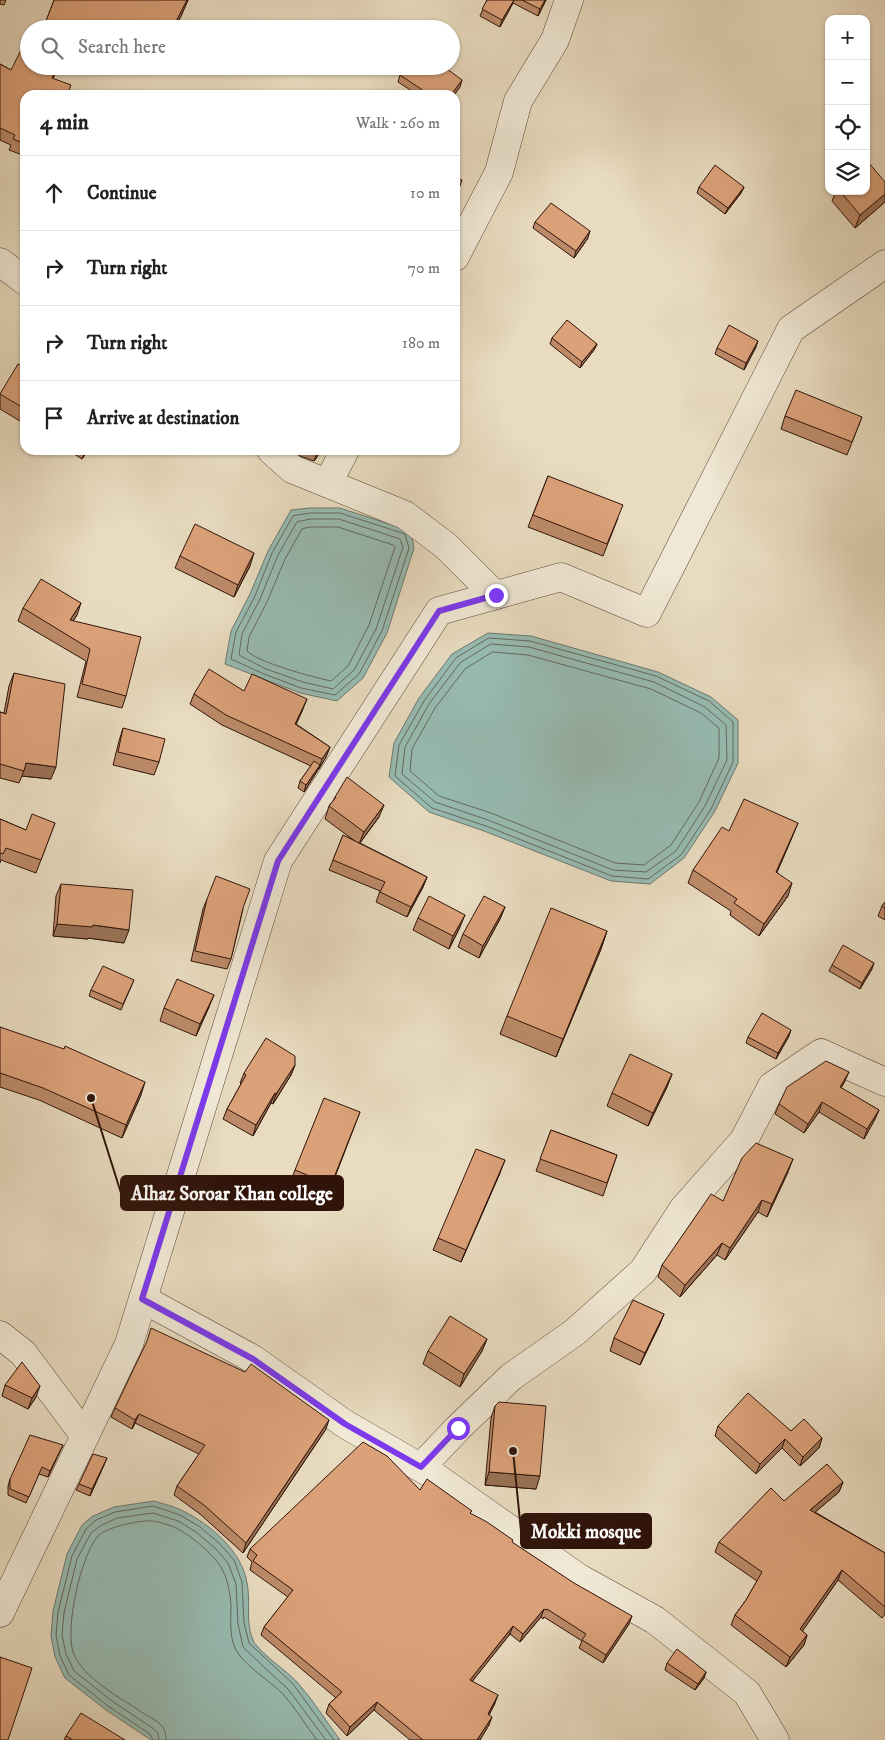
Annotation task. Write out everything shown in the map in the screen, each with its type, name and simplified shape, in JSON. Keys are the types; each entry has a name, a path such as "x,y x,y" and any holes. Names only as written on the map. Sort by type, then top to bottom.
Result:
{"street":[{"path":"460,247 499,172 518,100 555,40 568,0"},
{"path":"0,262 20,277"},
{"path":"0,1613 129,1344 278,861 439,611 561,577 647,613 791,329 885,264"},
{"path":"277,455 292,469 405,515 446,546 496,595"},
{"path":"328,483 342,455"},
{"path":"421,1467 510,1377 575,1332 643,1271 684,1208 744,1140 772,1086 821,1053 885,1082"},
{"path":"142,1299 253,1359 345,1424 421,1467 579,1578 655,1620 747,1693 775,1740"},
{"path":"0,1334 23,1353 85,1436"}],"water":[{"path":"340,508 411,531 414,548 387,633 363,678 337,701 300,693 225,664 231,631 250,594 268,551 291,510"},
{"path":"488,633 531,636 658,672 711,697 738,720 738,763 715,811 684,858 650,884 611,881 484,831 429,812 389,777 394,743 419,698 452,654"},
{"path":"154,1501 176,1508 204,1523 232,1550 244,1571 247,1583 249,1626 253,1640 260,1650 297,1682 340,1740 151,1740 106,1710 65,1678 55,1657 51,1636 53,1611 67,1554 82,1525 93,1516 114,1507"}],"building":[{"path":"54,0 187,0 177,20 46,20"},
{"path":"487,0 514,0 502,20 482,9"},
{"path":"522,0 545,0 540,9"},
{"path":"20,52 20,75 54,75 52,78 71,85 69,90 20,90 20,142 13,139 15,135 0,128 0,64 11,70"},
{"path":"400,75 455,75 462,80 455,90 422,90"},
{"path":"870,164 885,182 885,194 860,215 843,195 870,195"},
{"path":"715,165 744,187 728,208 699,187"},
{"path":"551,203 590,231 576,251 535,222"},
{"path":"567,320 597,344 582,362 552,338"},
{"path":"729,325 758,341 746,363 717,348"},
{"path":"18,364 20,365 20,406 0,394"},
{"path":"796,390 862,417 852,442 785,416"},
{"path":"548,476 623,505 607,544 533,515"},
{"path":"195,524 254,553 238,585 180,556"},
{"path":"41,579 81,603 70,620 141,637 126,696 82,684 90,649 23,608"},
{"path":"209,669 244,691 252,674 307,699 295,724 330,747 322,759 226,715 194,694"},
{"path":"14,673 65,684 56,767 26,763 24,771 0,764 0,712 6,714"},
{"path":"123,728 165,739 159,762 118,752"},
{"path":"314,761 320,765 306,785 300,781"},
{"path":"347,777 384,805 364,832 329,806"},
{"path":"744,799 798,823 776,872 792,883 764,924 734,903 737,899 693,870 722,827 729,831"},
{"path":"32,814 55,823 41,860 6,848 3,854 0,853 0,819 26,830"},
{"path":"343,835 427,877 411,907 380,892 385,882 333,860"},
{"path":"216,876 250,889 243,908 231,959 195,951 207,899"},
{"path":"61,884 133,890 129,930 93,925 92,927 57,924"},
{"path":"429,896 465,915 453,936 418,918"},
{"path":"484,896 505,907 483,946 463,934"},
{"path":"551,908 607,931 563,1039 507,1016"},
{"path":"843,945 874,963 862,983 832,965"},
{"path":"103,966 134,980 123,1004 91,990"},
{"path":"177,979 214,995 200,1024 164,1008"},
{"path":"762,1013 791,1030 778,1053 748,1037"},
{"path":"0,1027 64,1049 65,1046 145,1082 126,1125 43,1088 0,1073"},
{"path":"266,1038 295,1056 295,1065 275,1093 256,1125 227,1109 246,1075 244,1073"},
{"path":"630,1054 672,1074 653,1113 612,1093"},
{"path":"826,1061 849,1072 840,1087 879,1110 867,1129 822,1102 808,1124 779,1104 787,1087"},
{"path":"324,1098 360,1112 331,1185 295,1170"},
{"path":"551,1130 617,1155 607,1183 540,1159"},
{"path":"756,1143 793,1159 772,1204 762,1200 730,1248 722,1243 685,1285 662,1265 711,1194 723,1201 742,1158"},
{"path":"476,1149 505,1160 466,1250 438,1238"},
{"path":"633,1300 664,1314 645,1353 614,1338"},
{"path":"450,1316 487,1339 464,1374 428,1351"},
{"path":"151,1328 245,1372 251,1364 329,1420 246,1543 204,1505 177,1486 205,1445 139,1414 135,1420 115,1408 147,1341"},
{"path":"22,1362 40,1386 32,1398 5,1385"},
{"path":"748,1393 791,1431 804,1419 822,1438 803,1457 785,1439 760,1464 718,1426"},
{"path":"499,1402 546,1406 540,1476 489,1472 495,1406"},
{"path":"30,1435 63,1445 50,1471 42,1467 29,1497 10,1489 10,1479"},
{"path":"363,1442 387,1456 420,1490 427,1479 472,1511 470,1513 513,1540 512,1542 574,1583 632,1616 606,1655 582,1640 586,1634 547,1609 544,1609 523,1634 513,1626 470,1680 498,1695 488,1714 492,1717 477,1740 423,1740 377,1702 350,1727 329,1704 342,1692 264,1627 293,1590 253,1561 257,1555 250,1549"},
{"path":"93,1454 107,1458 92,1489 79,1484"},
{"path":"827,1464 843,1482 810,1510 885,1553 885,1607 842,1570 800,1629 807,1635 790,1657 735,1615 762,1572 719,1542 771,1488 784,1501"},
{"path":"677,1649 706,1672 698,1684 667,1663"},
{"path":"0,1657 32,1668 8,1740 0,1740"},
{"path":"81,1713 125,1740 73,1740 66,1736"}],"place":[{"name":"Alhaz Soroar Khan college","path":"91,1098"},
{"name":"Mokki mosque","path":"513,1451"}],"route":[{"path":"458,1428 421,1467 345,1424 253,1359 142,1299 278,861 439,611 496,595"}]}
